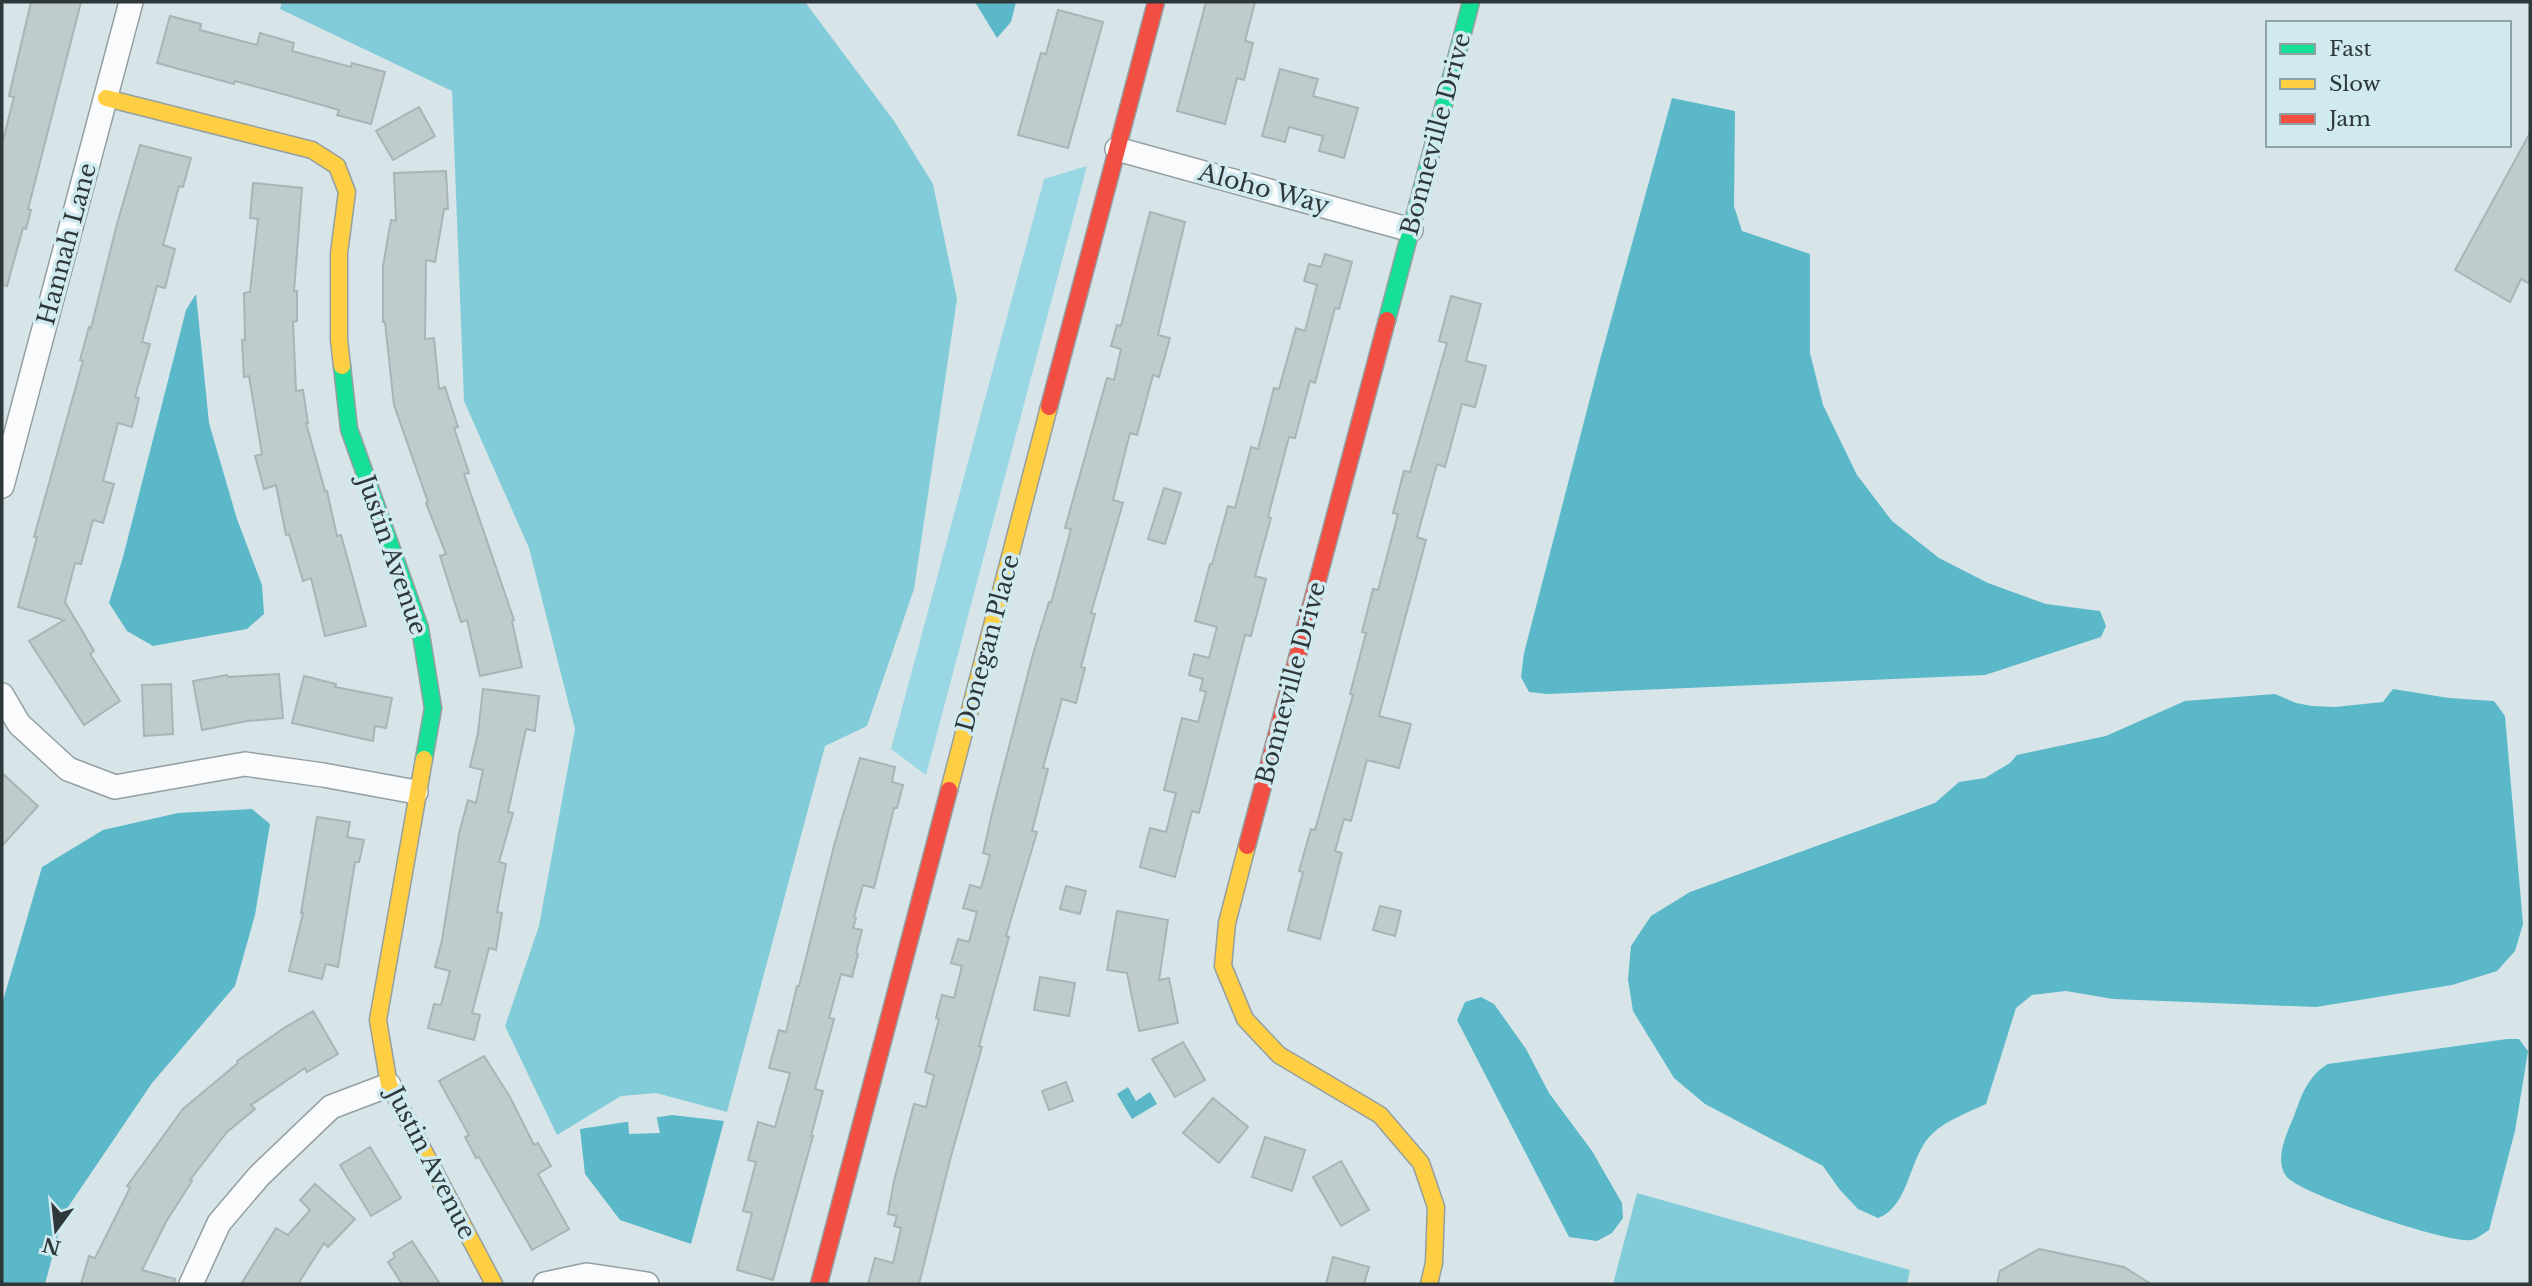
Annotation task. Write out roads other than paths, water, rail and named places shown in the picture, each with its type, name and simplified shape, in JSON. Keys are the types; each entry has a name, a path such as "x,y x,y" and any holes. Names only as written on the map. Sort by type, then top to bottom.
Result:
{"street":[{"name":"Hannah Lane","path":"2,486 131,2"},
{"name":"Donegan Place","path":"819,1284 1156,2"},
{"name":"Bonneville Drive","path":"1429,1284 1434,1263 1436,1207 1421,1163 1380,1115 1279,1055 1245,1019 1223,966 1227,923 1471,2"},
{"name":"Justin Avenue","path":"106,98 312,150 337,166 346,192 339,253 339,340 349,429 420,628 433,708 416,792 378,1020 389,1085 494,1284"},
{"name":"Aloho Way","path":"1117,149 1411,230"},
{"path":"2,695 10,728 68,769 115,787 245,764 416,792"},
{"path":"191,1284 219,1223 259,1176 331,1107 389,1085"},
{"path":"545,1284 587,1275 647,1284"}]}
